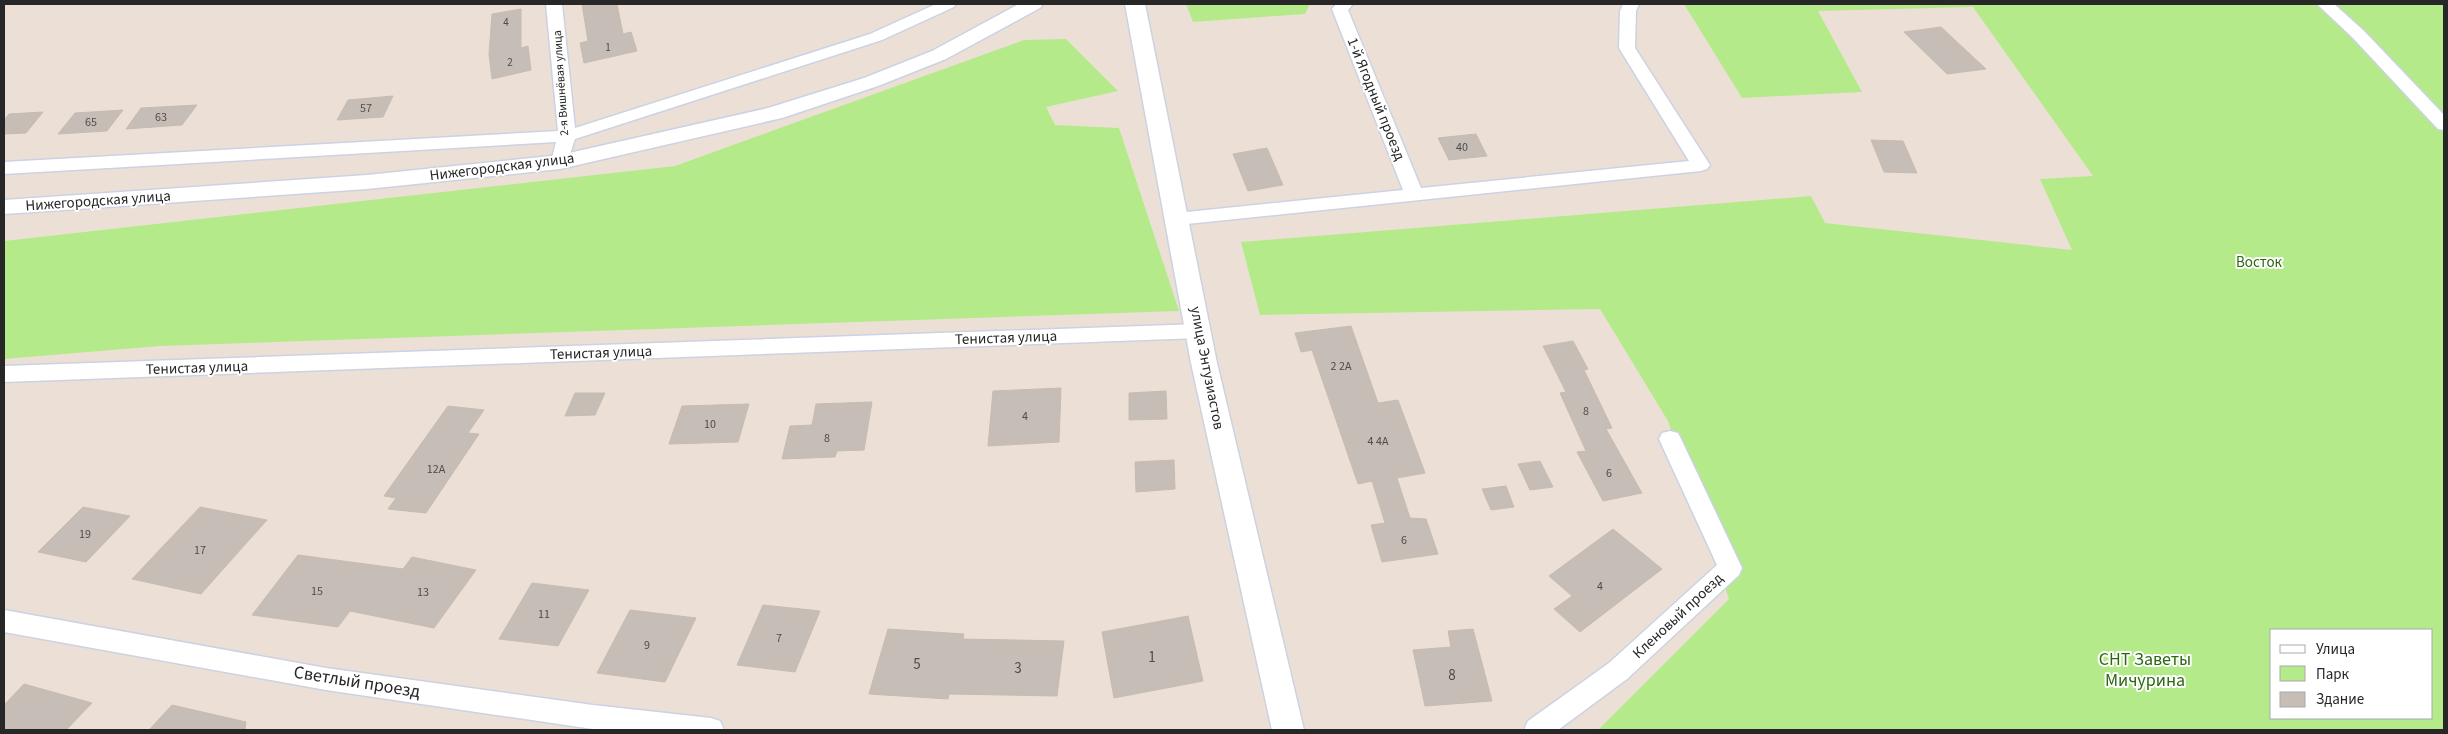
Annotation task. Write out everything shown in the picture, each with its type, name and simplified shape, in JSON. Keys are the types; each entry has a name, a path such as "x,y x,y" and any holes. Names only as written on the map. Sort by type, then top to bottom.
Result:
{"street":[{"name":"2-я Вишнёвая улица","path":"554,4 567,136 560,162"},
{"path":"4,168 346,147 567,136 876,37 948,4"},
{"name":"Нижегородская улица","path":"4,207 367,182 560,162 774,113 871,82 939,55 1033,4"},
{"name":"улица Энтузиастов","path":"1136,4 1204,363 1286,730"},
{"name":"1-й Ягодный проезд","path":"1345,4 1340,9 1414,195"},
{"path":"1177,220 1701,165 1627,48 1628,11 1631,4"},
{"path":"2325,4 2358,34 2444,125"},
{"name":"Тенистая улица","path":"4,374 1199,331"},
{"name":"Кленовый проезд","path":"1537,730 1618,671 1730,568 1670,439"},
{"name":"Светлый проезд","path":"4,621 326,679 593,717 711,730"}],"green space":[{"path":"1186,4 1310,4 1305,14 1193,22"},
{"path":"1684,4 2444,4 2444,730 1598,730 1729,599 1668,421 1600,309 1260,315 1241,242 1811,196 1825,223 2072,250 2040,179 2093,176 1973,7 1818,11 1862,92 1742,98"},
{"path":"1066,39 1118,91 1046,107 1055,125 1119,128 1179,311 160,346 4,359 4,241 675,166 1024,40"}],"building":[{"path":"582,4 617,4 623,34 631,32 637,51 584,63 580,43 588,41"},
{"path":"521,9 521,48 528,46 531,70 492,79 489,54 492,14"},
{"path":"1941,27 1986,69 1947,74 1904,32"},
{"path":"393,96 383,117 337,120 348,100"},
{"path":"197,105 182,125 126,129 141,108"},
{"path":"123,110 107,131 58,134 75,113"},
{"path":"43,112 26,133 4,134 4,120 9,114"},
{"path":"1476,134 1487,156 1449,160 1438,138"},
{"path":"1871,140 1903,141 1917,173 1884,172"},
{"path":"1267,148 1283,185 1248,191 1233,154"},
{"path":"1351,326 1378,403 1398,400 1425,473 1397,478 1410,518 1426,519 1438,554 1382,562 1371,525 1385,523 1372,481 1358,484 1312,350 1301,352 1295,333"},
{"path":"1573,341 1588,369 1584,370 1612,428 1606,429 1642,493 1603,501 1577,452 1586,451 1560,393 1566,392 1543,346"},
{"path":"1061,388 1059,442 988,446 993,391"},
{"path":"1166,391 1167,419 1129,420 1129,393"},
{"path":"575,393 605,393 595,415 565,416"},
{"path":"872,402 864,450 837,451 835,457 782,459 790,426 812,425 816,404"},
{"path":"749,404 738,442 669,444 682,406"},
{"path":"448,406 484,410 468,433 479,434 426,513 388,509 396,498 384,496"},
{"path":"1174,460 1175,489 1136,492 1135,462"},
{"path":"1540,461 1553,487 1530,490 1518,464"},
{"path":"1506,486 1514,507 1491,510 1482,489"},
{"path":"83,507 130,516 86,562 38,552"},
{"path":"200,507 267,520 201,594 132,579"},
{"path":"1613,529 1662,569 1580,632 1554,609 1572,596 1549,576"},
{"path":"298,555 403,569 412,557 476,570 434,628 350,611 338,627 252,615"},
{"path":"532,583 589,590 558,646 499,639"},
{"path":"763,605 820,611 795,672 737,665"},
{"path":"630,610 696,618 665,682 597,673"},
{"path":"1188,616 1203,681 1114,698 1102,632"},
{"path":"888,629 964,634 963,639 1064,641 1057,696 949,694 948,699 869,694"},
{"path":"1473,629 1492,701 1425,706 1413,650 1451,647 1448,631"},
{"path":"24,684 92,703 66,730 4,730 4,705"},
{"path":"172,705 246,722 245,730 149,730"}],"park label":[{"name":"Восток","path":"2259,262"},
{"name":"СНТ Заветы Мичурина","path":"2145,670"}]}
